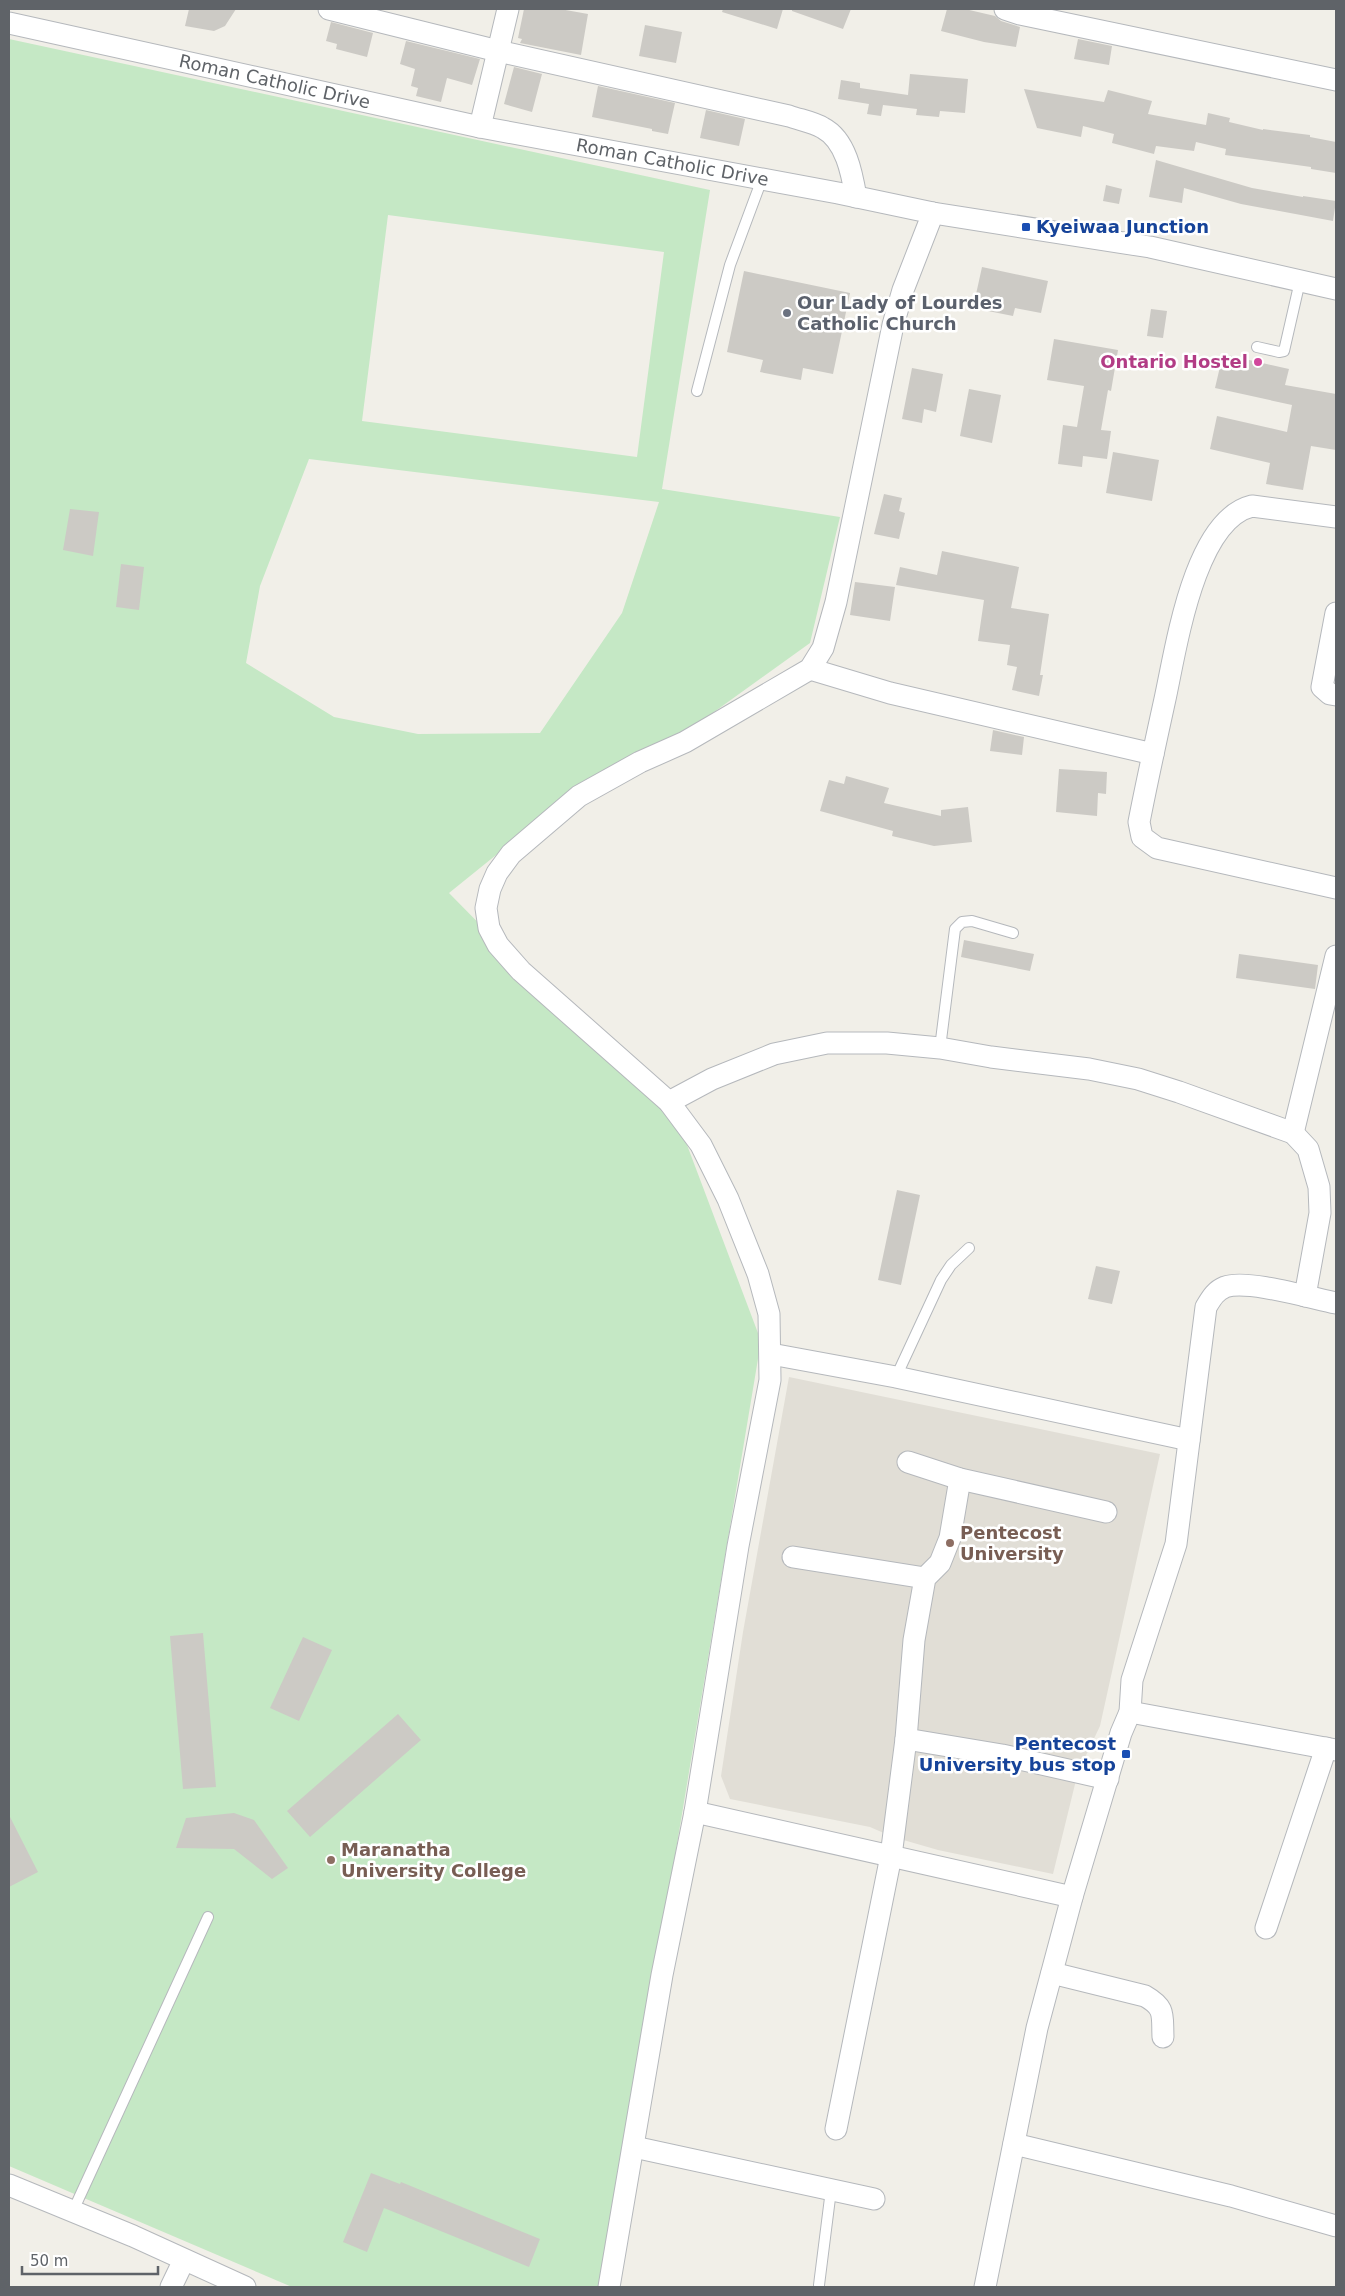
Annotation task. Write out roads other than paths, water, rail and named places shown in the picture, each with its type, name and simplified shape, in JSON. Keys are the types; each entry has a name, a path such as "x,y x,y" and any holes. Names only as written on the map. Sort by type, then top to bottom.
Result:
{"street":[{"path":"329,9 498,51 789,116 824,128 837,141 847,158 856,197"},
{"path":"480,127 508,9"},
{"path":"1015,11 1336,80"},
{"name":"Roman Catholic Drive","path":"9,23 480,127 762,179 933,213 1150,247 1336,290"},
{"path":"609,2287 662,1975 694,1812 738,1546 770,1380 769,1314 758,1274 728,1199 701,1145 669,1102 521,971 498,945 489,928 486,908 490,889 497,873 511,854 579,796 640,762 685,742 810,669 823,648 836,602 892,325 903,290 933,213"},
{"path":"1336,517 1252,506 1238,511 1225,522 1208,549 1193,585 1174,657 1139,822 1142,836 1157,848 1336,888"},
{"path":"1336,613 1322,687 1330,694 1336,696"},
{"path":"810,669 890,693 1153,754"},
{"path":"1293,1133 1336,956"},
{"path":"669,1102 712,1079 783,1052 827,1043 887,1043 940,1048 991,1057 1089,1069 1138,1079 1293,1133 1308,1149 1318,1187 1320,1213 1305,1296"},
{"path":"986,2287 1035,2038 1072,1897 1120,1733 1130,1712 1132,1680 1176,1544 1206,1307 1215,1293 1224,1287 1237,1285 1305,1296 1336,1304"},
{"path":"771,1354 896,1376 1189,1440"},
{"path":"908,1462 960,1478 1106,1512"},
{"path":"836,2129 891,1856 906,1739 914,1640 925,1578 940,1564 950,1538 960,1478"},
{"path":"793,1557 925,1578"},
{"path":"1130,1712 1331,1749 1266,1928"},
{"path":"906,1739 1002,1755 1108,1779"},
{"path":"694,1812 1072,1897"},
{"path":"1052,1973 1146,1996 1159,2004 1162,2012 1163,2037"},
{"path":"1014,2144 1231,2196 1336,2226"},
{"path":"634,2147 874,2199"},
{"path":"9,2185 245,2287"},
{"path":"171,2287 184,2260"}],"lane":[{"path":"697,391 730,265 762,179"},
{"path":"1258,347 1280,352 1284,350 1300,281"},
{"path":"940,1048 955,929 962,922 972,922 1013,933"},
{"path":"896,1376 941,1280 951,1265 969,1248"},
{"path":"73,2212 208,1917"},
{"path":"819,2285 831,2190"}],"place":[{"name":"Kyeiwaa Junction","path":"1026,227"},
{"name":"Our Lady of Lourdes Catholic Church","path":"787,313"},
{"name":"Ontario Hostel","path":"1258,362"},
{"name":"Pentecost University","path":"950,1543"},
{"name":"Pentecost University bus stop","path":"1126,1754"},
{"name":"Maranatha University College","path":"331,1860"}]}
